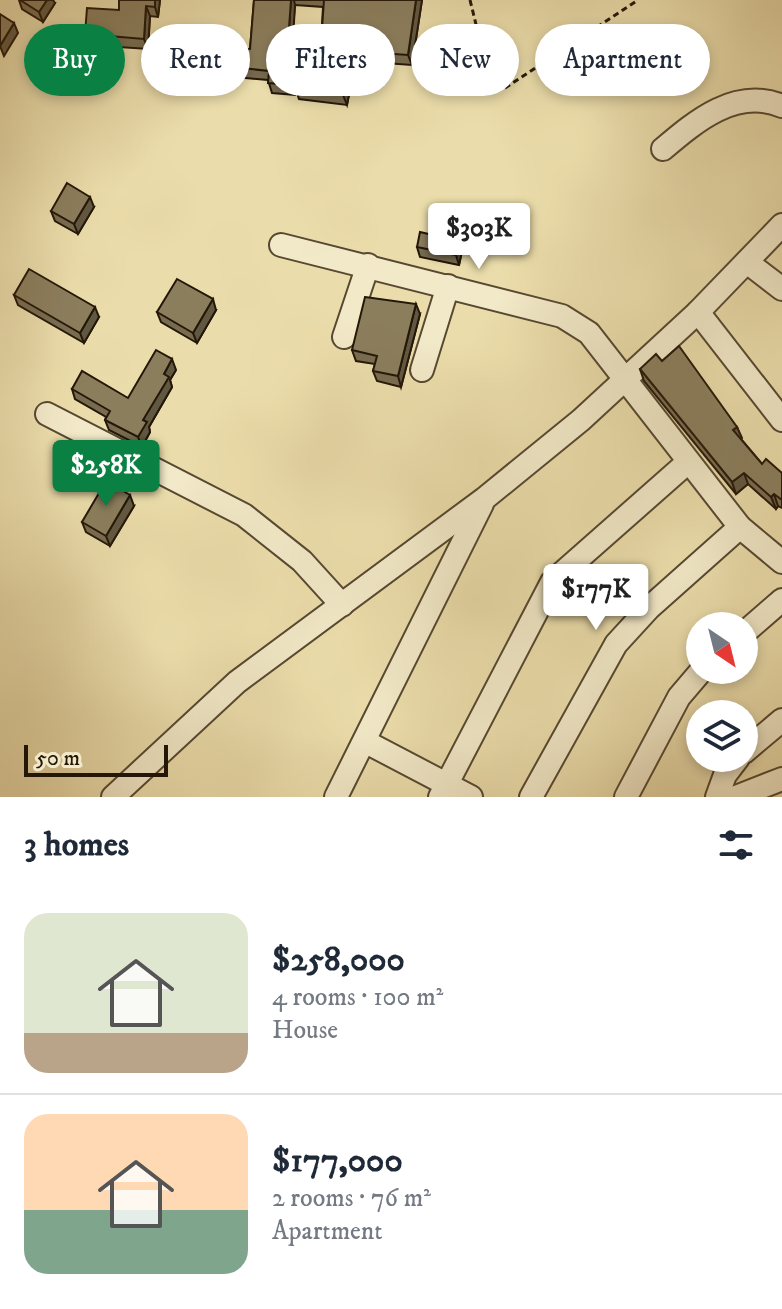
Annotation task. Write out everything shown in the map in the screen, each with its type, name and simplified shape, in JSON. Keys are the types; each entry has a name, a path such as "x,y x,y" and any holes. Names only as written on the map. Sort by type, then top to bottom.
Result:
{"street":[{"path":"663,149 697,120 723,106 748,100 769,100 782,106"},
{"path":"113,797 237,682 484,499 626,380 698,312 782,225"},
{"path":"281,245 448,286 576,323 589,333 740,527 782,562"},
{"path":"747,262 782,289"},
{"path":"344,337 368,265"},
{"path":"422,370 448,286"},
{"path":"698,312 782,420"},
{"path":"47,414 236,510 302,561 342,605"},
{"path":"443,790 552,582 688,462"},
{"path":"336,797 366,742 484,499"},
{"path":"531,797 616,644 649,608 740,527"},
{"path":"758,621 782,600"},
{"path":"626,797 679,697 690,684"},
{"path":"758,740 782,720"},
{"path":"366,742 443,790 471,797"},
{"path":"717,797 727,772"},
{"path":"736,797 782,779"}],"path":[{"path":"470,0 485,61 502,90 638,0"}],"building":[{"path":"20,0 47,0 39,12"},
{"path":"119,0 155,0 155,7 146,6 141,39 125,37 125,24 86,24 87,8 119,10"},
{"path":"254,0 291,0 289,24 266,24 266,71 250,69"},
{"path":"324,0 416,0 408,55 395,54 395,24 322,24"},
{"path":"0,14 14,23 0,46"},
{"path":"67,183 90,197 74,224 51,211"},
{"path":"420,232 459,241 456,255 417,247"},
{"path":"29,269 95,307 80,333 14,295"},
{"path":"177,279 213,299 193,333 157,312"},
{"path":"365,297 416,304 398,376 373,371 377,356 352,350"},
{"path":"679,346 737,427 733,430 762,464 766,459 782,473 782,500 774,494 771,497 744,473 732,482 640,369 656,354 662,361"},
{"path":"156,350 172,359 164,374 169,377 143,420 147,422 138,437 105,420 110,411 72,389 82,371 128,398"},
{"path":"106,481 130,495 106,536 82,522"}]}
